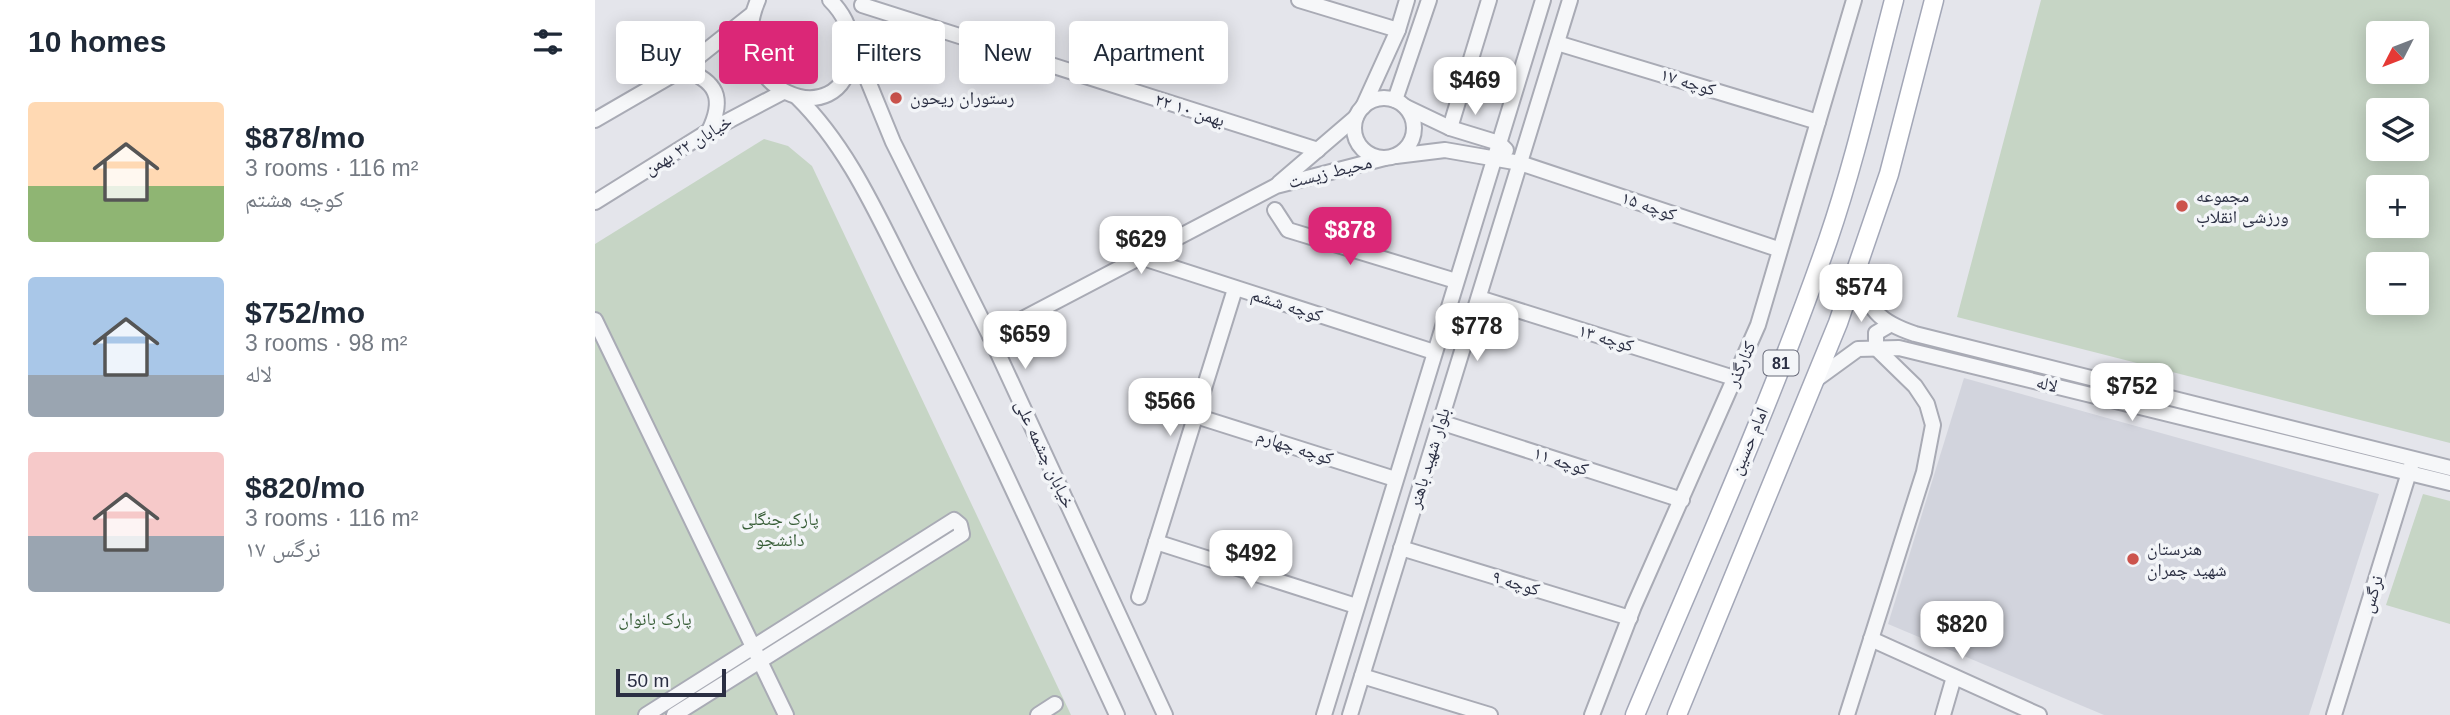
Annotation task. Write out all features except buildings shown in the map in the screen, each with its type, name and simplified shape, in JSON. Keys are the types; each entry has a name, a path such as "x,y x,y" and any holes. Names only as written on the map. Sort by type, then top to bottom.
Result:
{"main road":[{"name":"امام حسین","path":"1635,715 1774,382 1828,240 1852,165 1894,0"},
{"name":"81","path":"1677,715 1856,273 1889,174 1934,0"}],"street":[{"name":"خیابان چشمه علی","path":"830,0 845,21"},
{"path":"1299,0 1398,30"},
{"path":"1407,0 1398,30 1359,112 1357,140 1373,156 1390,157 1412,139 1414,128 1400,103 1429,0"},
{"path":"1450,128 1489,0"},
{"name":"بلوار شهید باهنر","path":"1324,715 1543,0"},
{"name":"بلوار شهید باهنر","path":"1350,715 1570,0"},
{"name":"کنارگذر","path":"1592,715 1630,618 1758,325 1778,249 1854,0"},
{"path":"849,21 864,3"},
{"name":"۲۲ بهمن ۱۰","path":"864,3 1318,150"},
{"path":"705,49 754,6"},
{"path":"754,6 750,45 755,62 763,75 823,123 864,189 948,353 1118,715"},
{"name":"کوچه ۱۷","path":"1557,43 1818,122"},
{"path":"705,80 715,92 718,112 709,131"},
{"path":"595,120 657,84"},
{"path":"790,94 810,99 827,95 841,84"},
{"name":"خیابان چشمه علی","path":"869,84 893,142 990,336 1165,715"},
{"name":"خیابان ۲۲ بهمن","path":"595,202 709,131 790,94"},
{"path":"1359,112 1384,98 1400,103 1520,163"},
{"name":"محیط زیست","path":"990,336 1276,186 1359,112"},
{"name":"محیط زیست","path":"1276,186 1390,157 1445,150 1497,150"},
{"name":"کوچه ۱۵","path":"1520,163 1778,249"},
{"path":"1275,210 1288,230 1456,281"},
{"name":"کوچه ششم","path":"1140,257 1434,352"},
{"path":"1847,715 1924,472 1933,425 1927,404 1915,386 1876,348 1876,333 1888,326 1866,299 1856,273"},
{"path":"1139,597 1235,289"},
{"name":"کوچه ۱۳","path":"1479,298 1734,378"},
{"path":"595,320 786,715"},
{"name":"لاله","path":"1888,326 2411,466 2450,483"},
{"name":"لاله","path":"1814,381 1858,348 1899,348 2411,466 2450,468"},
{"name":"کوچه چهارم","path":"1195,416 1395,479"},
{"name":"کوچه ۱۱","path":"1440,422 1682,500"},
{"name":"نرگس","path":"2334,715 2411,466"},
{"path":"646,715 954,520 960,525 962,534 674,715"},
{"path":"1156,542 1356,606"},
{"name":"کوچه ۹","path":"1401,548 1630,618"},
{"path":"1871,639 2039,715"},
{"path":"1362,676 1490,715"},
{"path":"1943,715 1954,677"},
{"path":"1038,715 1055,704"}],"shaded area":[{"name":"هنرستان شهید چمران","path":"1964,378 2379,494 2309,715 2104,715 1888,624"}],"green space":[{"name":"مجموعه ورزشی انقلاب","path":"2041,0 2450,0 2450,443 1957,317"},
{"name":"پارک جنگلی دانشجو","path":"764,139 788,146 812,166 1071,715 595,715 595,244"},
{"path":"2423,494 2450,501 2450,624 2386,605"}],"place":[{"name":"رستوران ریحون","path":"896,98"},
{"name":"مجموعه ورزشی انقلاب","path":"2182,206"},
{"name":"هنرستان شهید چمران","path":"2133,559"}],"park label":[{"name":"پارک بانوان","path":"655,619"}]}
